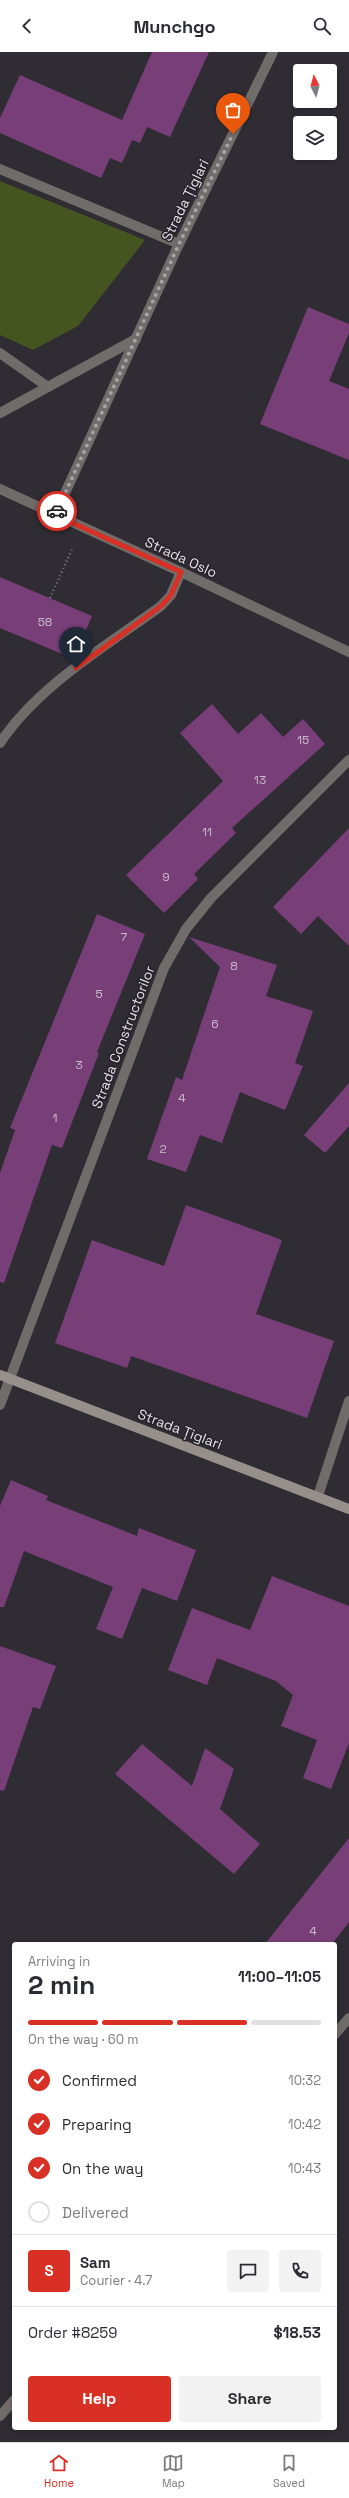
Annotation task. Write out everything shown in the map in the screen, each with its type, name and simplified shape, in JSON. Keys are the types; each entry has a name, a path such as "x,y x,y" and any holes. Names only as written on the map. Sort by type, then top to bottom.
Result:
{"street":[{"name":"Strada Țiglari","path":"55,515 179,244 273,52"},
{"path":"0,169 179,244"},
{"path":"0,413 136,339"},
{"path":"0,353 48,387"},
{"name":"Strada Oslo","path":"0,489 181,572 349,652"},
{"path":"0,744 26,709 52,686 161,606 171,595 181,572"},
{"name":"Strada Constructorilor","path":"0,1405 5,1377 164,968 186,929 210,898 349,760"},
{"name":"Strada Țiglari","path":"5,1377 349,1509"},
{"path":"318,1496 349,1401"},
{"path":"337,2032 349,2018"},
{"path":"0,2416 12,2402"}],"path":[{"path":"50,598 82,527"}],"green space":[{"path":"0,181 145,240 78,326 33,350 0,335"}],"building":[{"path":"152,52 209,52 170,137 147,127 140,143 132,140 122,163 110,158 101,178 0,133 0,118 20,75 122,120"},
{"path":"308,307 349,324 349,333 329,381 349,389 349,460 260,424"},
{"path":"0,577 92,616 74,659 0,628"},
{"path":"212,704 238,734 261,713 283,737 303,719 325,744 232,828 236,833 194,874 198,879 164,913 126,875 223,781 180,733"},
{"path":"349,828 349,946 318,916 301,934 273,907"},
{"path":"97,914 145,934 97,1052 99,1053 62,1148 52,1145 4,1283 0,1282 0,1173 15,1130 10,1128"},
{"path":"189,937 277,965 266,996 313,1011 295,1063 303,1066 285,1110 240,1092 222,1143 200,1135 186,1172 147,1159 176,1077 182,1080 220,967"},
{"path":"349,1083 349,1126 325,1153 304,1135"},
{"path":"186,1205 282,1240 256,1314 334,1341 307,1418 131,1356 127,1368 55,1343 92,1240 164,1266"},
{"path":"11,1480 48,1496 46,1500 137,1536 139,1528 196,1550 177,1601 142,1588 122,1639 96,1629 113,1587 24,1551 4,1607 0,1607 0,1506"},
{"path":"272,1576 349,1606 349,1743 331,1789 303,1778 317,1740 281,1726 293,1695 276,1681 217,1658 207,1685 168,1670 192,1608 250,1630"},
{"path":"0,1646 56,1666 40,1709 33,1707 4,1791 0,1790"},
{"path":"142,1744 192,1786 205,1748 234,1769 220,1809 260,1844 234,1874 115,1774"},
{"path":"349,1838 349,1922 334,1942 267,1942"}],"way so far":[{"path":"57,511 179,244 233,134"}],"route":[{"path":"57,511 55,515 181,572 171,595 161,606 76,668"}]}
